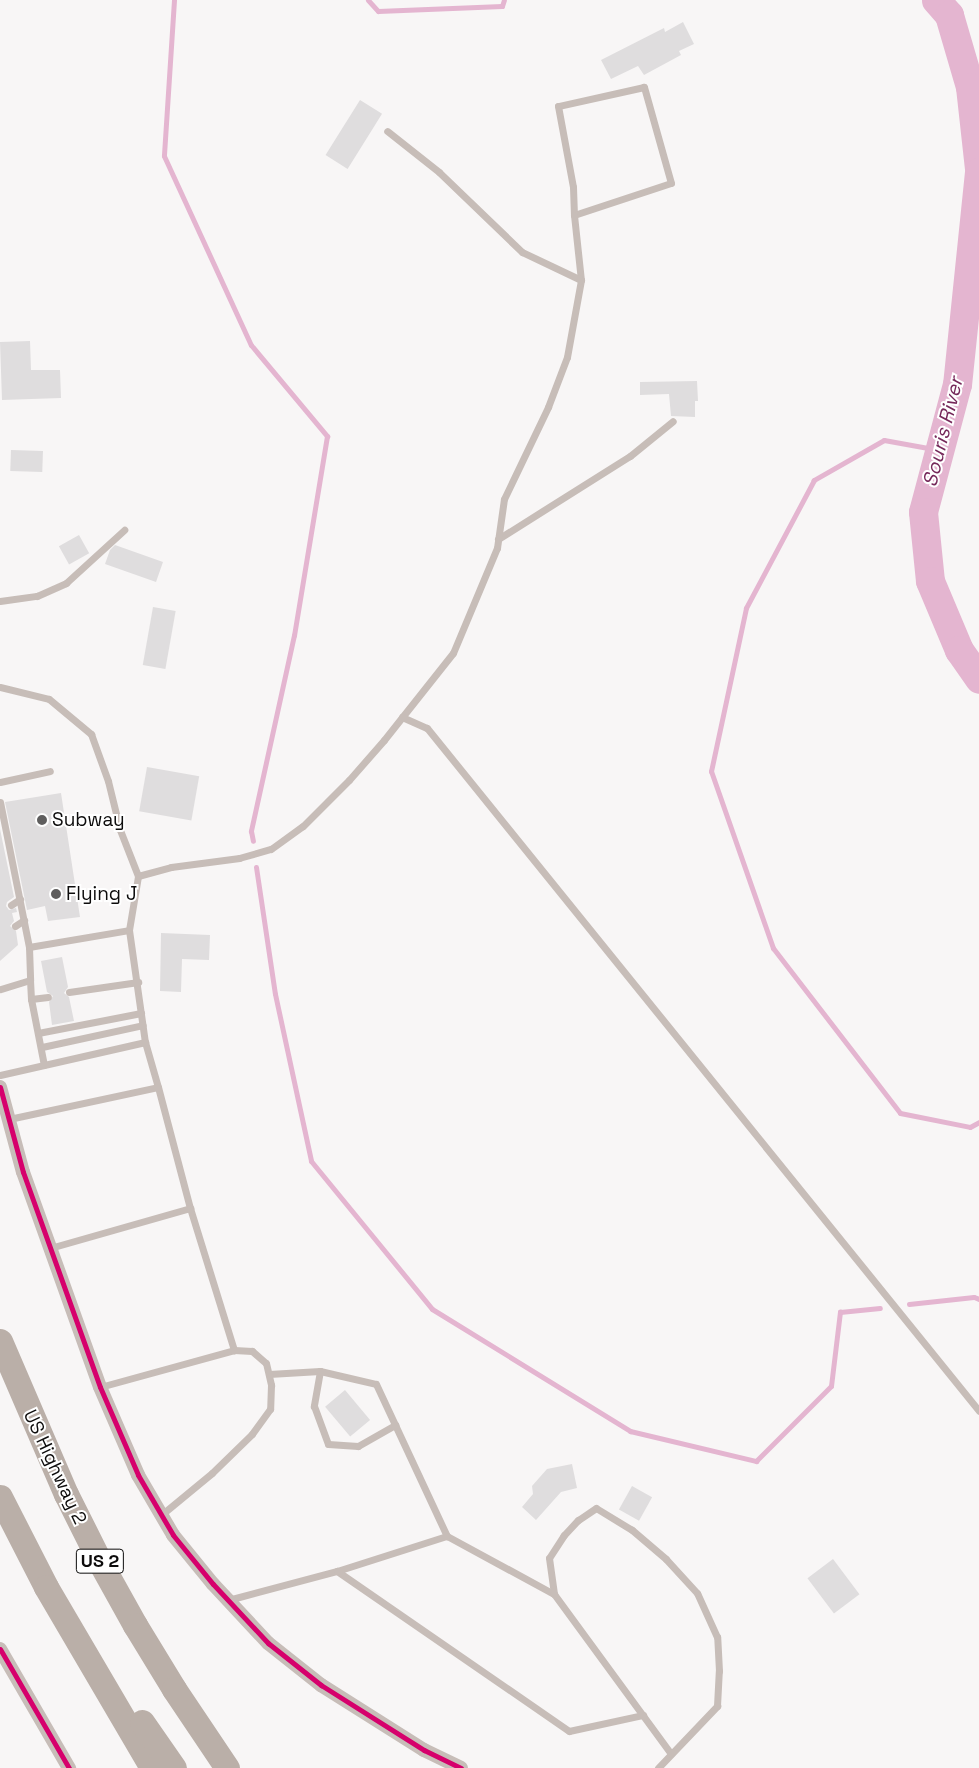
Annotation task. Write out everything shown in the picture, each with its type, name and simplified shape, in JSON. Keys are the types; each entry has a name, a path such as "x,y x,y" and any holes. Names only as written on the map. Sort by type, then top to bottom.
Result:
{"highway":[{"name":"US Highway 2","path":"0,1341 66,1494 101,1564 135,1626 174,1690 227,1768"},
{"path":"0,1497 46,1587 152,1768"},
{"path":"46,1587 174,1768"}],"street":[{"path":"0,1087 23,1172 100,1387 138,1476 173,1535 228,1600 268,1643 321,1685 424,1750 461,1768"},
{"path":"0,1649 69,1768"}],"lane":[{"path":"138,876 171,867 239,858 271,849 303,826 349,780 453,653 478,595 498,539 504,499 548,406 567,357 581,280 574,215 573,187 558,106 644,87 671,183 574,215"},
{"path":"387,131 439,172 522,252 581,280"},
{"path":"498,539 630,456 672,422"},
{"path":"0,601 37,596 66,583 124,530"},
{"path":"0,687 50,699 92,734 108,781 120,830 138,876 129,930 138,982 145,1042 190,1208 234,1350"},
{"path":"402,717 426,728 979,1411"},
{"path":"0,782 50,771"},
{"path":"0,800 29,947 31,999 42,1047 44,1065"},
{"path":"0,845 8,840"},
{"path":"4,863 12,857"},
{"path":"7,882 15,878"},
{"path":"11,905 20,899"},
{"path":"15,926 24,920"},
{"path":"29,947 129,930"},
{"path":"0,988 30,980"},
{"path":"69,992 138,982"},
{"path":"31,999 48,997"},
{"path":"38,1033 141,1013"},
{"path":"42,1047 143,1025"},
{"path":"0,1076 145,1042"},
{"path":"9,1118 158,1087"},
{"path":"50,1248 190,1208"},
{"path":"100,1387 234,1350 252,1352 266,1363 271,1385 270,1409 252,1434 212,1473 161,1515"},
{"path":"268,1374 320,1370 376,1384 447,1536 554,1594 671,1754"},
{"path":"320,1370 314,1406 328,1444 358,1446 395,1425"},
{"path":"554,1594 549,1558 564,1535 578,1520 596,1508 632,1530 666,1559 697,1593 717,1637 719,1671 717,1706 658,1768"},
{"path":"228,1600 338,1571 447,1536"},
{"path":"338,1571 569,1731 643,1716"}],"building":[{"path":"683,22 694,44 679,51 681,55 644,75 638,66 611,79 601,60 664,28 665,32"},
{"path":"360,100 382,114 348,169 326,155"},
{"path":"30,341 31,370 60,370 61,398 2,400 0,342"},
{"path":"697,381 698,401 695,401 695,417 671,416 669,394 640,395 640,382"},
{"path":"11,450 43,451 42,472 10,471"},
{"path":"79,535 89,553 69,565 59,546"},
{"path":"115,545 163,562 156,582 105,564 110,550"},
{"path":"153,607 176,611 165,669 143,665"},
{"path":"147,767 199,776 191,821 139,811"},
{"path":"61,793 80,917 48,921 45,906 27,910 5,802"},
{"path":"0,829 14,897 7,902 6,906 9,910 16,908 17,912 12,913 14,921 10,926 16,931 18,945 0,961"},
{"path":"161,933 210,935 209,960 182,959 181,992 160,991"},
{"path":"62,957 68,987 64,993 69,997 74,1021 52,1025 49,1002 53,996 47,992 41,961"},
{"path":"345,1390 370,1420 350,1437 325,1407"},
{"path":"572,1464 577,1488 561,1492 536,1520 522,1507 533,1494 532,1486 547,1469"},
{"path":"632,1486 652,1497 639,1521 619,1510"},
{"path":"833,1559 859,1594 834,1613 807,1578"}],"waterway":[{"path":"174,0 164,156 251,345 327,436 294,635 251,831 253,841"},
{"path":"368,0 378,11 502,6 504,0"},
{"name":"Souris River","path":"936,0 949,15 970,87 979,168"},
{"name":"Souris River","path":"979,172 957,384 923,512 930,581 959,650 979,679"},
{"path":"939,450 884,440 814,480 746,608 711,771 773,948 900,1113 970,1127 979,1122"},
{"path":"256,867 275,994 311,1161 432,1309 630,1431 756,1461 831,1386 840,1312 880,1308"},
{"path":"909,1304 974,1297 979,1299"}],"cycle path":[{"path":"0,1087 23,1172 100,1387 138,1475 173,1535 213,1584 268,1643 321,1685 424,1750 461,1768"},
{"path":"0,1649 69,1768"}],"place":[{"name":"Subway","path":"42,820"},
{"name":"Flying J","path":"56,894"}]}
